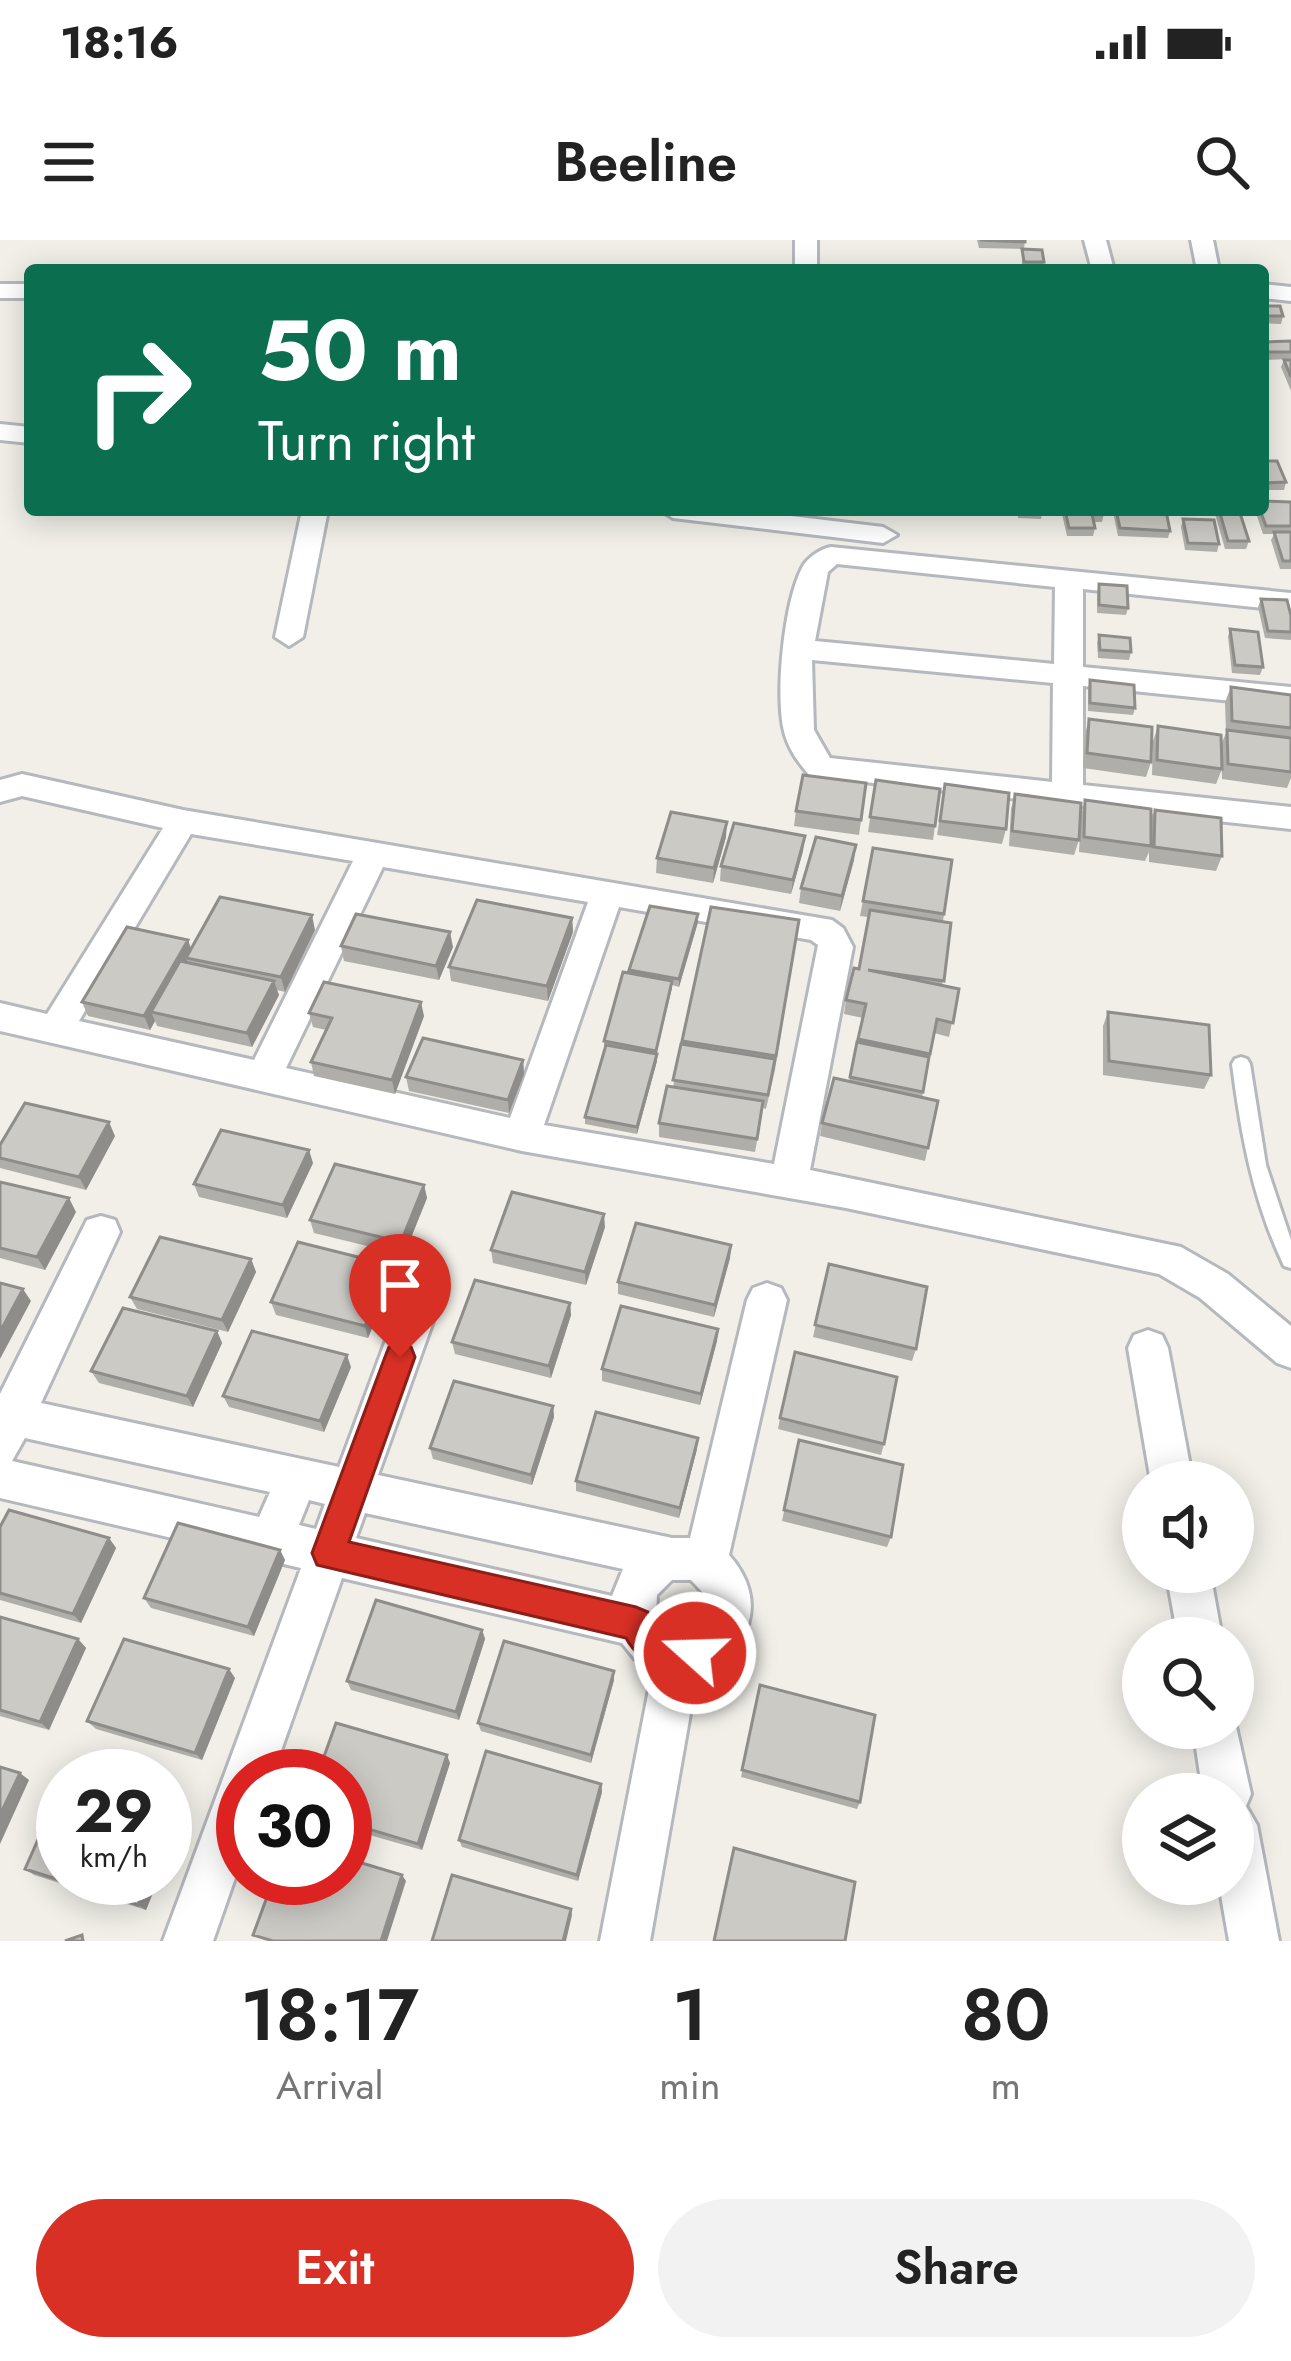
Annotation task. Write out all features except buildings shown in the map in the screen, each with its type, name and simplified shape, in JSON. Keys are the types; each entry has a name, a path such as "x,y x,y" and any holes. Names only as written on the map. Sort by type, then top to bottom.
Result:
{"street":[{"path":"289,637 314,516"},
{"path":"748,516 1291,586"},
{"path":"1291,602 831,555 815,569 796,695 800,742 808,759 821,768 1291,818"},
{"path":"1067,795 1069,579"},
{"path":"800,649 1291,697"},
{"path":"0,791 22,785 183,821 820,929 832,937 836,947 789,1181"},
{"path":"57,1028 183,821"},
{"path":"262,1080 374,854"},
{"path":"522,1136 606,896"},
{"path":"0,1017 522,1136 789,1181 1167,1259 1214,1286 1291,1350"},
{"path":"101,1232 5,1425 298,1478 688,1562 726,1588 728,1620 710,1646 678,1655 653,1645 636,1624 633,1602 639,1583 652,1567 688,1562"},
{"path":"688,1562 767,1300"},
{"path":"258,1749 416,1313"},
{"path":"1148,1348 1168,1461"},
{"path":"0,1478 636,1624"},
{"path":"272,1540 298,1478"},
{"path":"625,1941 678,1655"},
{"path":"188,1941 216,1863"},
{"path":"1247,1905 1254,1941"}],"lane":[{"path":"1241,1064 1252,1146 1275,1231 1291,1260"}],"route":[{"path":"400,1357 328,1553 636,1624 665,1652 695,1653"}]}
